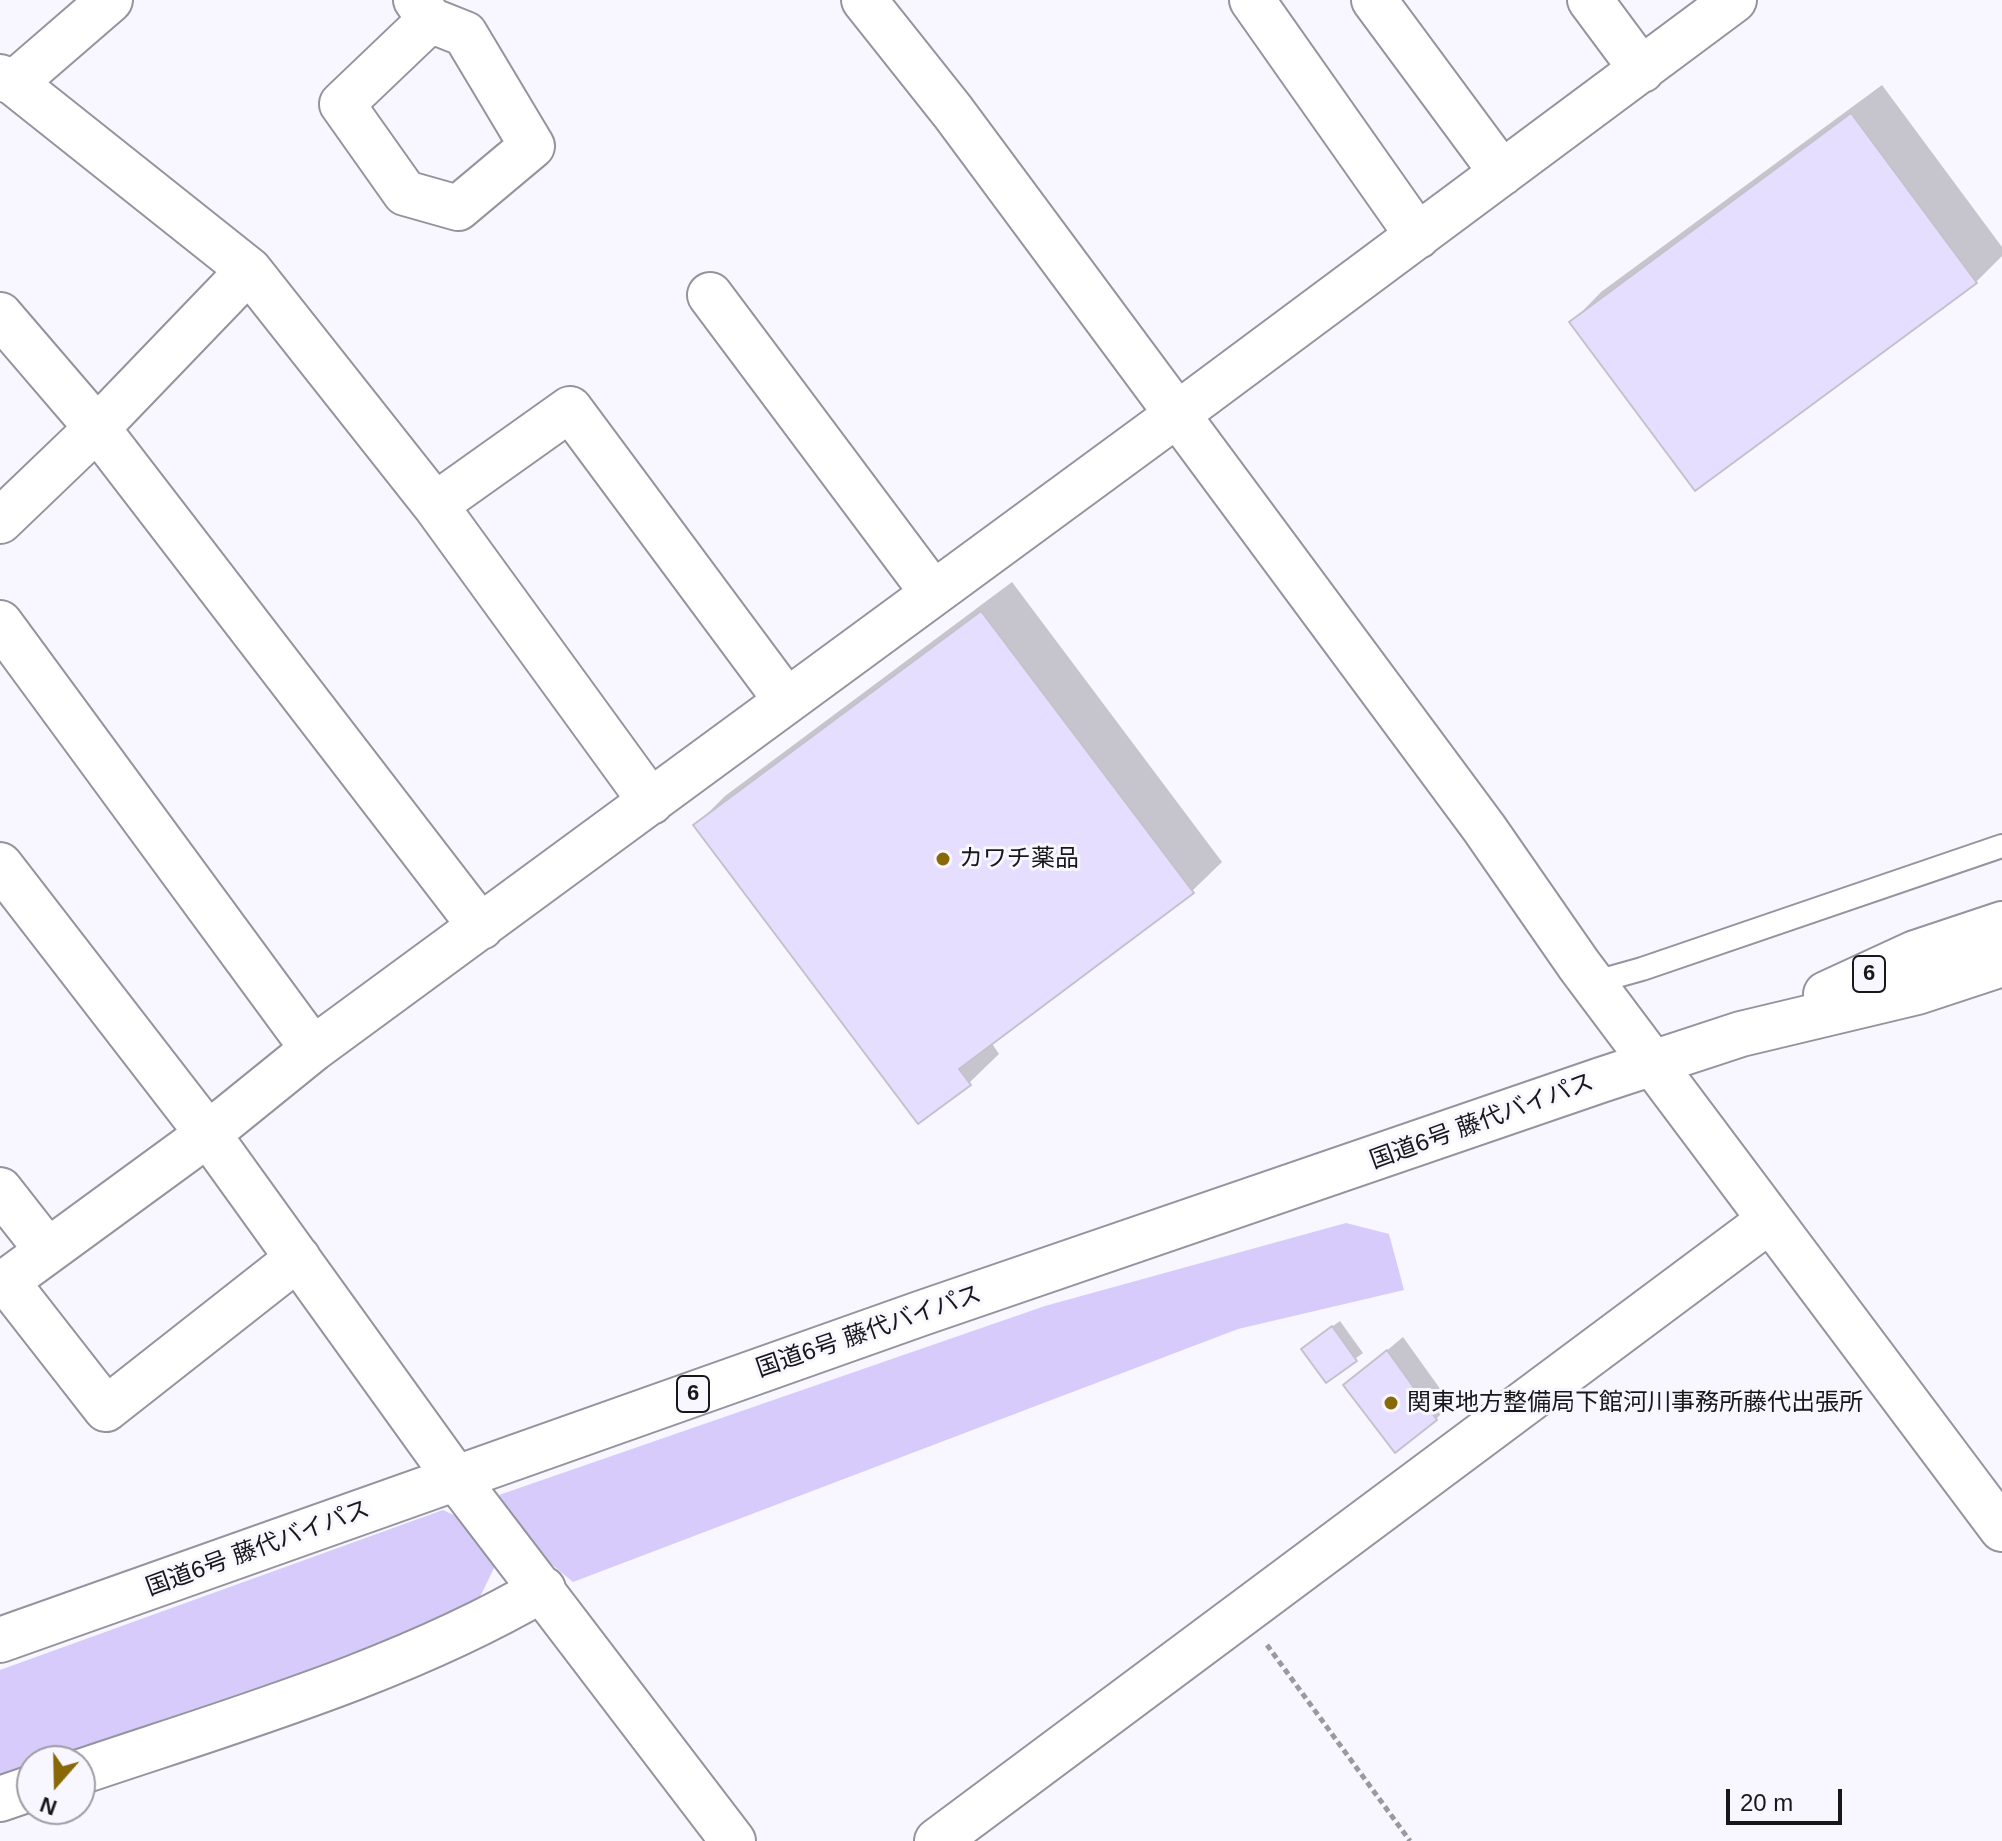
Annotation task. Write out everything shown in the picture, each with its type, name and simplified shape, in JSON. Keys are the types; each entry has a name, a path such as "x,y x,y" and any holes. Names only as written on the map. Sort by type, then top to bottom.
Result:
{"main road":[{"path":"110,0 7,80 249,270 435,505 651,802"},
{"path":"864,0 953,112 1475,816 1592,983 2002,1529"},
{"path":"1252,0 1418,236"},
{"path":"1374,0 1502,173"},
{"path":"1590,0 1642,70"},
{"path":"298,1258 106,1409 3,1283 208,1134 313,1049 1176,416 1734,0"},
{"path":"0,521 97,428 249,270"},
{"path":"710,295 933,593"},
{"path":"0,315 97,428 481,927"},
{"path":"435,505 570,409 786,700"},
{"path":"0,623 313,1049"},
{"path":"0,865 208,1134 455,1477 733,1841"},
{"name":"国道6号 藤代バイパス","path":"1741,1034 1915,953 2002,924"},
{"name":"国道6号 藤代バイパス","path":"0,1640 455,1477 1654,1063 1741,1034 1917,992 2002,964"},
{"path":"0,1190 47,1250"},
{"path":"937,1841 1770,1220"},
{"path":"96,1767 252,1714 477,1628 543,1589"}],"lane":[{"path":"1592,983 1642,969 2002,846"}],"path":[{"path":"1243,1613 1410,1841"}],"shaded area":[{"path":"1346,1223 1389,1234 1404,1290 1238,1329 573,1582 533,1549 499,1495 1045,1306"},
{"path":"443,1510 460,1518 495,1566 477,1603 406,1637 88,1745 16,1745 16,1770 0,1775 0,1670"}],"building":[{"path":"1851,113 1977,283 1695,491 1569,322"},
{"name":"カワチ薬品","path":"981,611 1194,893 959,1069 971,1085 918,1124 693,825"},
{"path":"1332,1326 1357,1361 1326,1383 1301,1349"},
{"name":"関東地方整備局下館河川事務所藤代出張所","path":"1387,1350 1437,1420 1395,1453 1343,1385"}],"place":[{"name":"カワチ薬品","path":"943,859"},
{"name":"関東地方整備局下館河川事務所藤代出張所","path":"1391,1403"}]}
